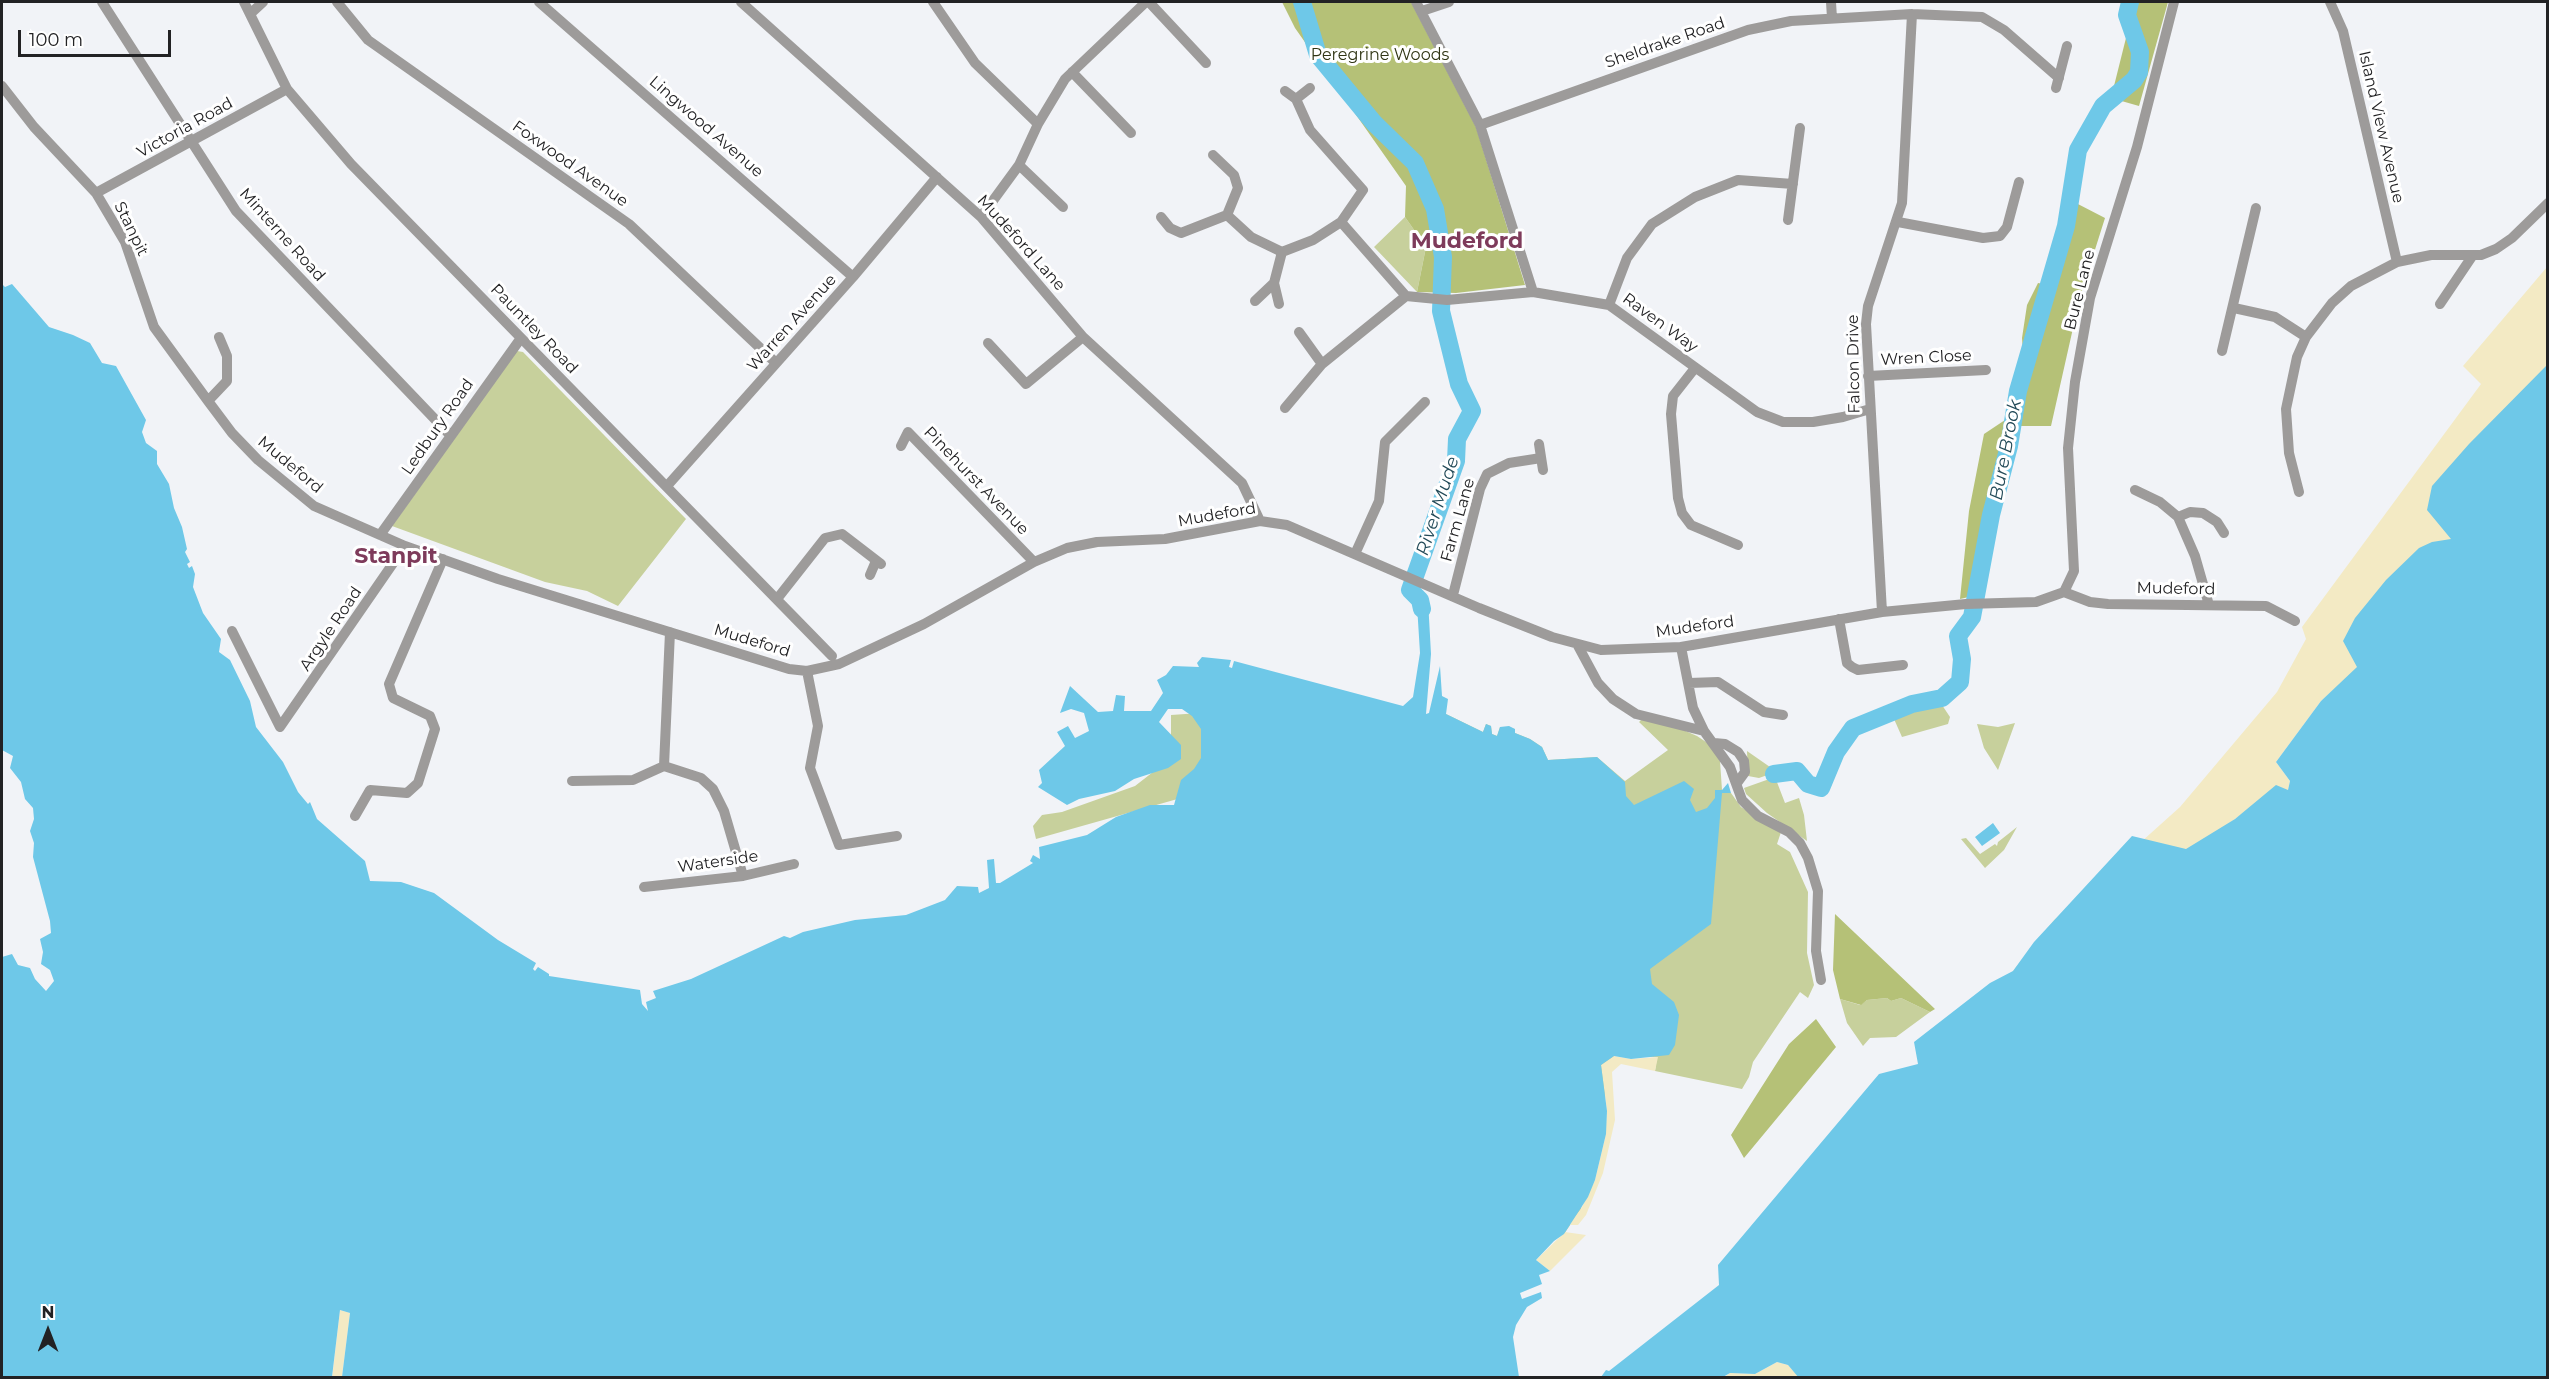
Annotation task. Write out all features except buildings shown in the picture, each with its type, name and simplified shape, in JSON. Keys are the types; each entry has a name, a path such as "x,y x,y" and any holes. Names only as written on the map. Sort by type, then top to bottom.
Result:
{"street":[{"name":"Minterne Road","path":"102,2 236,211 450,435"},
{"name":"Pauntley Road","path":"244,2 287,89 351,164 832,656"},
{"path":"250,14 263,2"},
{"name":"Foxwood Avenue","path":"337,2 368,40 629,224 776,363"},
{"name":"Lingwood Avenue","path":"539,2 853,277"},
{"name":"Mudeford Lane","path":"741,2 981,217 1083,337 1229,469 1248,493 1260,521"},
{"path":"933,2 975,63 1038,124"},
{"path":"981,217 1019,165 1038,124 1065,78 1148,2 1206,63"},
{"path":"1449,2 1419,6 1480,125 1533,292"},
{"path":"1831,2 1832,18"},
{"name":"Bure Lane","path":"2064,592 2074,571 2068,448 2075,382 2088,309 2140,136 2174,2"},
{"name":"Island View Avenue","path":"2330,2 2343,31 2397,262"},
{"name":"Sheldrake Road","path":"1480,125 1748,30 1791,21 1912,14 1982,17 2004,30 2058,83 2067,46"},
{"name":"Falcon Drive","path":"1882,612 1866,344 1868,306 1898,222 1902,203 1912,14"},
{"path":"1072,72 1131,133"},
{"name":"Stanpit","path":"2,87 34,127 96,193 125,242 154,327 207,401"},
{"path":"1296,99 1310,88"},
{"name":"Victoria Road","path":"96,193 287,89"},
{"path":"1227,214 1251,237 1282,252 1313,240 1341,222 1363,190 1310,130 1296,99 1285,91"},
{"path":"1788,220 1800,128"},
{"path":"1161,217 1170,228 1181,233 1227,214 1238,188 1234,175 1213,155"},
{"path":"1019,165 1063,207"},
{"name":"Warren Avenue","path":"667,486 853,277 937,177"},
{"path":"1609,305 1627,258 1652,224 1695,197 1738,180 1793,184"},
{"path":"1898,222 1983,238 2000,236 2007,227 2019,182"},
{"path":"2299,492 2301,477 2289,453 2286,409 2297,357 2306,338 2332,303 2351,286 2397,262 2431,255 2473,255 2496,249 2512,238 2547,203"},
{"path":"2222,351 2256,208"},
{"path":"1285,408 1322,364 1406,296 1341,222"},
{"path":"1279,304 1274,283 1282,252"},
{"path":"2440,304 2473,255"},
{"path":"1255,301 1274,283"},
{"name":"Raven Way","path":"1406,296 1447,300 1533,292 1609,305 1757,412 1783,422 1843,417 1870,409"},
{"path":"2234,308 2275,317 2306,338"},
{"path":"1299,332 1322,364"},
{"path":"207,401 227,381 227,356 219,337"},
{"path":"988,343 1026,384 1083,337"},
{"name":"Ledbury Road","path":"380,535 521,338"},
{"path":"1695,368 1677,391 1672,405 1678,498 1682,513 1691,525 1738,545"},
{"name":"Wren Close","path":"1868,376 1986,370"},
{"name":"Mudeford","path":"207,401 232,433 285,484 314,506 443,560 789,669 807,670 840,664 877,647 1034,562 1067,549 1097,542 1165,539 1260,521 1287,525 1552,637 1601,650 1681,647 1882,612 1966,604 2036,602 2064,592 2090,602 2108,604 2266,606 2295,621"},
{"path":"1355,554 1379,501 1385,441 1425,402"},
{"name":"Pinehurst Avenue","path":"901,446 908,432 1034,562"},
{"path":"1539,444 1543,470"},
{"name":"Farm Lane","path":"1453,595 1480,489 1487,474 1509,463 1541,458"},
{"path":"2135,490 2160,502 2178,517 2195,556 2209,604"},
{"path":"2178,517 2190,512 2203,513 2217,522 2224,533"},
{"path":"777,599 825,538 842,534 878,562 870,575"},
{"name":"Argyle Road","path":"232,631 280,727 405,546"},
{"path":"355,816 370,790 407,793 418,783 435,729 430,717 393,698 389,684 443,560"},
{"path":"1839,619 1847,663 1852,668 1858,670 1902,665"},
{"path":"664,766 670,632"},
{"path":"1577,644 1598,683 1613,699 1636,714 1704,731"},
{"path":"1681,647 1694,708 1704,731 1714,743 1737,783 1742,800 1758,816 1789,832 1800,843 1808,858 1818,891 1816,951 1821,980"},
{"path":"807,670 818,726 810,768 839,845 897,836"},
{"path":"1689,683 1718,682 1764,712 1783,715"},
{"path":"1714,743 1725,744 1738,752 1744,761 1745,772 1737,783"},
{"path":"572,781 633,780 664,766 701,778 713,789 724,811 743,876"},
{"name":"Waterside","path":"644,886 743,876 794,864"}],"green space":[{"name":"Peregrine Woods","path":"1282,2 1411,2 1476,127 1525,285 1456,293 1417,292 1426,247 1405,217 1406,186 1295,28"},
{"path":"2135,2 2168,2 2139,106 2111,98"},
{"path":"2074,202 2105,218 2080,297 2051,426 2009,426 1973,596 1960,599 1969,511 1984,434 2008,418 2023,352 2022,338 2027,305 2038,283 2043,284 2067,205"},
{"path":"1405,217 1426,247 1417,292 1374,247"},
{"path":"517,351 523,352 686,519 618,606 587,591 545,582 392,526"},
{"path":"1940,702 1950,717 1948,724 1902,737 1894,719"},
{"path":"1200,713 1211,743 1181,798 1036,839 1033,826 1042,815 1062,812 1135,786 1171,758 1171,715"},
{"path":"1446,714 1483,732 1486,724 1491,726 1492,734 1497,736 1500,727 1515,729 1515,733 1542,747 1548,760 1597,757 1625,781 1668,750 1639,722 1642,719 1681,729 1697,736 1709,744 1720,761 1722,790 1731,793 1741,807 1781,832 1777,844 1790,852 1808,892 1807,953 1814,985 1808,998 1800,992 1753,1062 1749,1077 1742,1089 1655,1071 1657,1057 1614,1056 1581,1209 1564,1234"},
{"path":"2015,723 1998,770 1984,748 1977,724 1998,727"},
{"path":"1747,751 1770,767 1773,773 1759,778 1748,776"},
{"path":"1775,777 1785,803 1799,798 1804,815 1807,841 1767,813 1746,794 1744,788"},
{"path":"2017,827 2004,850 1985,868 1961,839 1966,838 1980,854 1995,844 1997,846 1998,842"},
{"path":"1835,914 1935,1009 1930,1012 1901,998 1891,1001 1887,998 1867,1000 1861,1005 1840,999 1833,970"},
{"path":"1887,998 1891,1001 1901,998 1930,1012 1896,1037 1870,1038 1863,1046 1847,1023 1840,999 1860,1005 1867,1000"},
{"path":"1816,1019 1836,1047 1744,1158 1731,1135 1789,1044"}],"sand":[{"path":"2547,267 2547,371 2460,543 2362,665 2321,701 2276,762 2290,781 2288,790 2249,809 2000,987 2054,920 2180,807 2277,692 2306,639 2302,627 2481,384 2463,366"},
{"path":"1614,1056 1631,1059 1658,1057 1655,1071 1621,1064 1612,1072 1615,1120 1603,1173 1586,1215 1578,1225 1568,1225 1581,1209 1595,1180 1605,1138 1607,1111 1601,1065"},
{"path":"1565,1232 1586,1235 1550,1271 1536,1260"},
{"path":"340,1310 350,1313 342,1377 332,1378"},
{"path":"1777,1362 1788,1365 1799,1377 1723,1378 1730,1373 1755,1374"}],"water":[{"path":"2,284 5,287 12,284 49,327 90,343 102,363 116,366 146,420 142,432 146,443 157,451 157,464 169,484 174,508 182,527 187,549 185,552 190,562 187,564 189,568 192,566 195,574 193,587 203,613 221,639 219,652 230,660 250,701 256,727 283,762 298,792 308,804 310,802 317,819 365,861 370,881 401,882 434,893 498,940 536,963 533,969 535,971 538,967 549,976 640,990 642,1004 648,1011 646,1002 656,998 653,991 691,979 784,936 790,938 803,932 855,920 906,915 945,900 957,886 978,887 979,893 989,888 987,860 994,859 996,883 1000,883 1033,863 1030,861 1033,855 1040,859 1039,847 1087,835 1116,817 1150,805 1174,805 1181,780 1194,769 1201,758 1201,729 1192,716 1182,709 1168,709 1159,722 1181,745 1181,759 1168,768 1134,779 1115,791 1079,799 1067,805 1038,787 1042,783 1039,770 1065,746 1057,732 1068,726 1075,738 1089,731 1084,713 1071,709 1060,713 1070,686 1098,712 1113,711 1116,695 1125,696 1124,711 1151,711 1163,693 1157,680 1166,675 1173,666 1199,667 1197,663 1202,657 1231,660 1229,667 1232,668 1234,661 1403,706 1413,697 1420,653 1417,605 1403,586 1428,600 1431,654 1426,714 1429,713 1440,666 1442,696 1448,699 1446,714 1483,732 1486,724 1491,726 1492,734 1497,736 1500,727 1509,726 1515,729 1515,733 1542,747 1548,760 1597,757 1625,782 1626,796 1634,805 1684,781 1694,789 1690,800 1696,812 1707,808 1715,798 1715,790 1722,790 1728,783 1731,793 1722,793 1711,924 1650,969 1652,984 1674,1002 1679,1015 1675,1045 1669,1055 1631,1059 1614,1056 1601,1065 1607,1111 1606,1134 1595,1180 1588,1197 1564,1234 1536,1260 1550,1271 1539,1275 1542,1284 1520,1293 1522,1299 1541,1292 1542,1298 1527,1307 1516,1325 1513,1337 1519,1377 342,1377 350,1313 340,1310 332,1377 2,1377 2,957 12,954 18,965 30,968 35,979 46,991 54,981 50,970 41,964 43,952 40,939 51,933 33,857 34,843 30,831 34,819 33,808 25,799 21,782 10,768 13,756 2,750"},
{"path":"2547,365 2547,1377 1799,1378 1788,1365 1777,1362 1755,1374 1730,1373 1723,1377 1601,1377 1606,1370 1609,1371 1719,1285 1718,1265 1879,1074 1918,1064 1914,1042 1990,983 2013,971 2034,942 2132,836 2186,849 2235,819 2276,785 2288,790 2290,781 2276,762 2321,701 2357,667 2343,641 2355,618 2386,580 2419,548 2432,542 2451,539 2427,510 2432,486 2469,444"},
{"path":"1993,823 2000,833 1982,846 1975,837"}],"waterway":[{"name":"River Mude","path":"1302,2 1318,55 1374,123 1415,163 1435,209 1443,257 1441,311 1459,384 1472,411 1457,439 1456,461 1410,590 1420,600 1422,609"},
{"name":"Bure Brook","path":"1774,774 1797,771 1808,784 1821,788 1836,752 1853,728 1912,704 1942,698 1960,682 1962,659 1958,636 1972,617 1991,515 2009,446 2018,391 2066,226 2078,150 2103,106 2134,80 2139,72 2140,52 2127,15 2130,2"}],"district":[{"name":"Mudeford","path":"1467,242"},
{"name":"Stanpit","path":"396,557"}]}
